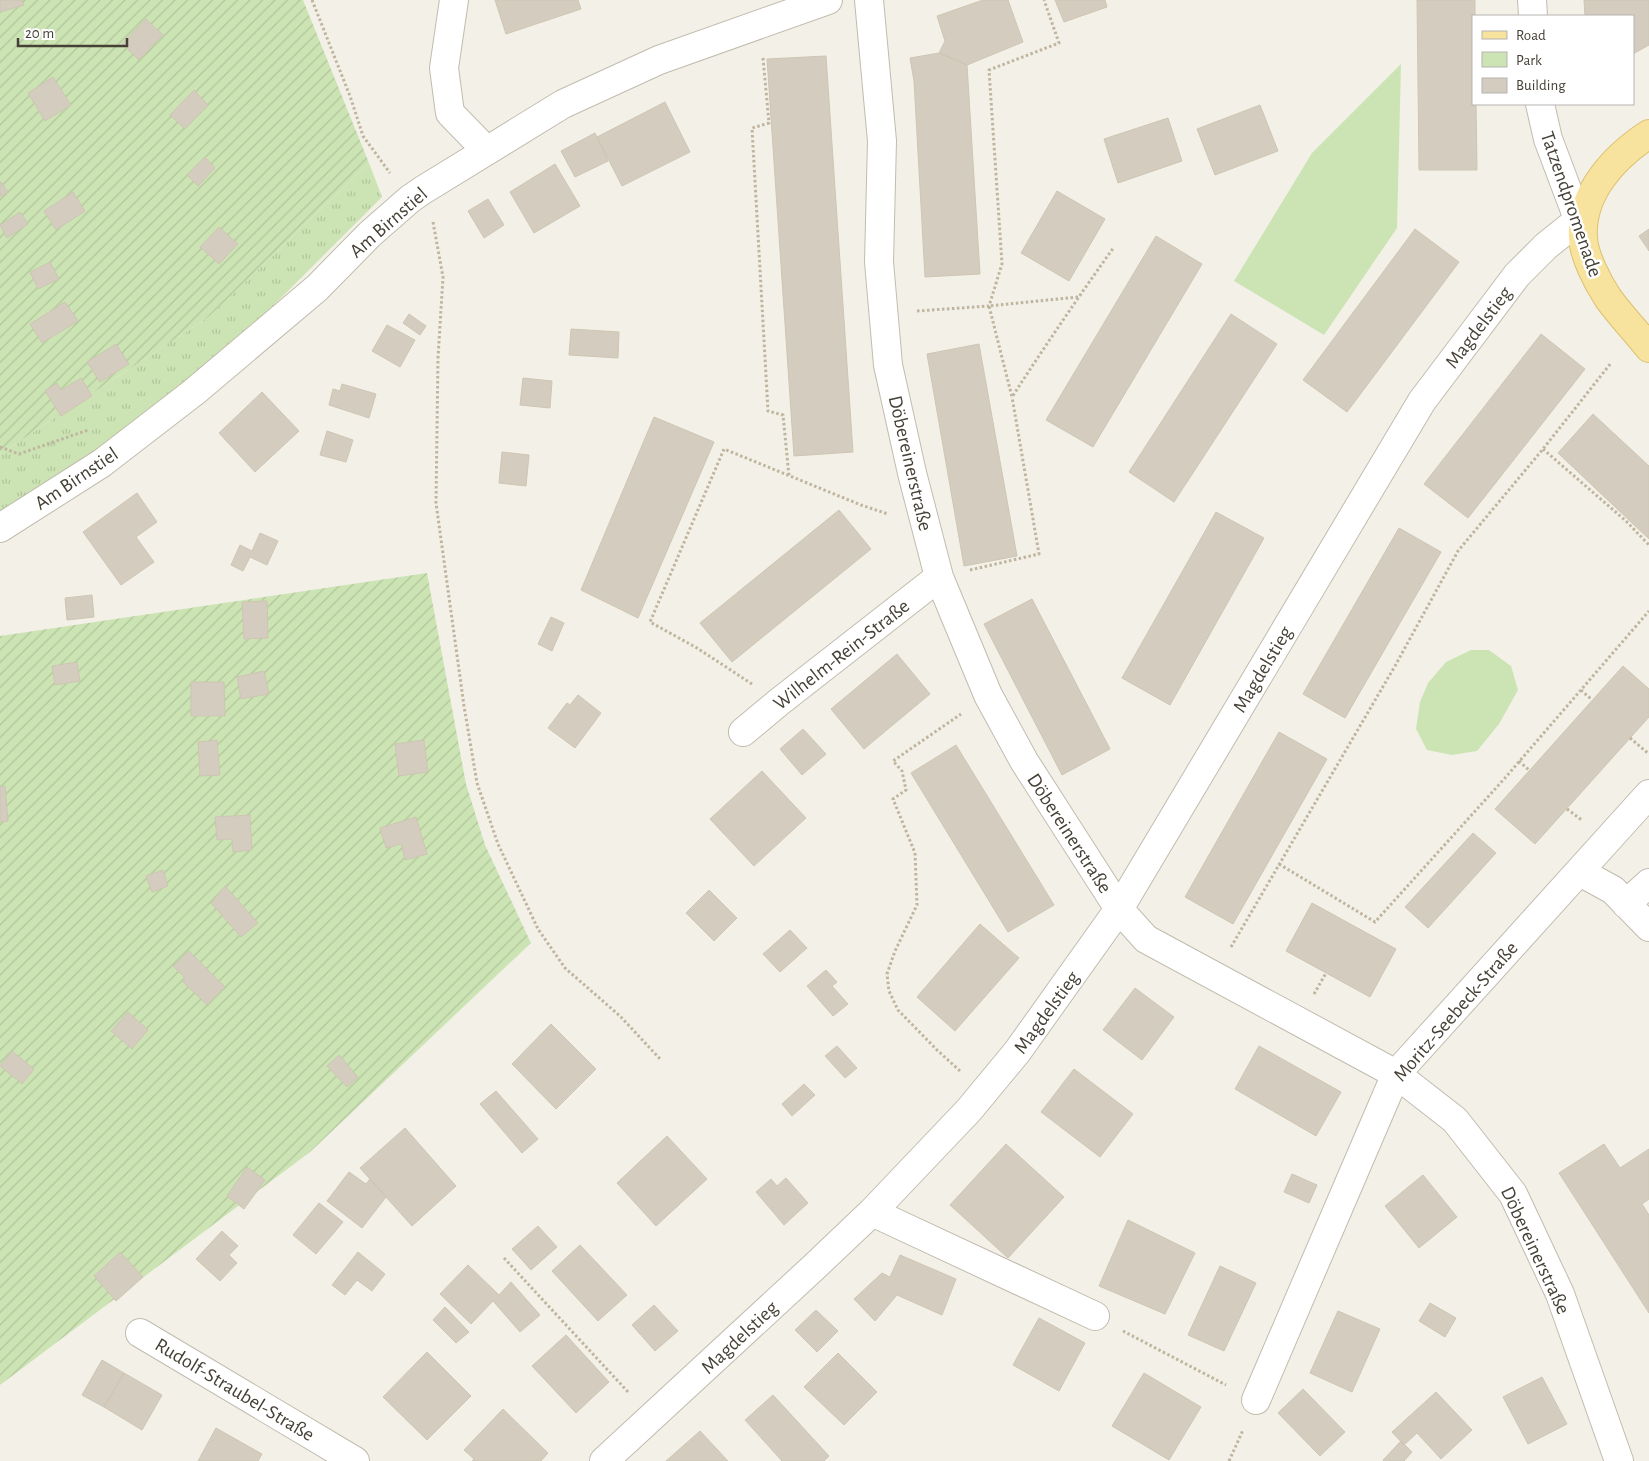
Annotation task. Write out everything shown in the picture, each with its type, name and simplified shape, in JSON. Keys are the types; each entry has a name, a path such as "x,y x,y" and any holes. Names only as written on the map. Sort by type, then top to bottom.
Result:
{"main road":[{"path":"1583,224 1586,208 1605,172 1622,155 1649,134"},
{"name":"Tatzendpromenade","path":"1583,224 1583,240 1588,260 1608,297 1649,348"}],"street":[{"path":"454,0 444,68 450,113 486,150"},
{"name":"Am Birnstiel","path":"0,528 102,463 194,392 317,288 370,234 417,194 563,104 659,60 828,0"},
{"name":"Döbereinerstraße","path":"869,0 882,142 879,262 888,365 912,473 939,576 988,695 1024,761 1119,909 1146,939 1396,1074 1455,1120 1514,1194 1560,1294 1619,1461"},
{"path":"1532,0 1532,15"},
{"name":"Tatzendpromenade","path":"1540,105 1548,139 1560,174 1576,216 1583,224"},
{"name":"Magdelstieg","path":"604,1461 872,1212 969,1110 1011,1059 1119,909 1422,401 1517,275 1546,246 1571,226 1583,224"},
{"name":"Wilhelm-Rein-Straße","path":"743,732 939,576"},
{"name":"Moritz-Seebeck-Straße","path":"1256,1400 1396,1074 1649,794"},
{"path":"1580,872 1613,890 1649,927"},
{"path":"1626,904 1649,883"},
{"path":"872,1212 1095,1316"},
{"name":"Rudolf-Straubel-Straße","path":"140,1333 355,1461"}],"path":[{"path":"312,0 350,96 363,136 417,194 432,219 443,277 438,358 436,503 458,669 477,783 498,844 538,929 565,968 620,1016 661,1060"},
{"path":"939,576 1039,554 1012,397 989,306 1002,264 989,70 1059,43 1044,0"},
{"path":"763,55 769,122 752,128 768,411 783,415 788,476"},
{"path":"1012,397 1078,297 1114,247"},
{"path":"933,310 1078,297"},
{"path":"1234,942 1395,666 1458,551 1543,449 1611,363"},
{"path":"779,702 697,648 650,622 724,449 788,476 888,514"},
{"path":"1543,449 1626,521 1649,546"},
{"path":"1279,864 1375,922 1519,761 1649,611"},
{"path":"1581,690 1592,700"},
{"path":"961,1072 898,1010 889,991 886,974 917,905 915,853 893,799 906,790 902,771 893,761 967,708"},
{"path":"1630,738 1649,754"},
{"path":"1519,761 1530,771"},
{"path":"1567,809 1579,817"},
{"path":"1311,999 1326,973"},
{"path":"504,1258 652,1417"},
{"path":"1095,1316 1256,1400"}],"green space":[{"path":"0,0 303,0 369,163 210,316 0,454"},
{"path":"1401,64 1397,228 1324,335 1234,281 1312,153"},
{"path":"369,163 382,197 276,303 148,419 0,518 0,454 210,316"},
{"path":"427,573 466,784 485,845 531,943 310,1152 0,1385 0,636"},
{"path":"1471,650 1489,650 1511,666 1518,690 1499,724 1477,751 1452,755 1427,750 1416,729 1420,702 1428,683 1446,662"}],"building":[{"path":"0,0 22,0 24,5 0,12"},
{"path":"495,0 578,0 581,9 506,34"},
{"path":"983,0 1008,0 1023,42 967,65 939,53 945,41 937,16"},
{"path":"1055,0 1105,0 1107,7 1064,22"},
{"path":"1417,0 1475,0 1475,15 1472,15 1472,105 1476,105 1477,170 1419,170"},
{"path":"1584,0 1649,0 1649,45 1634,53 1634,15 1585,15"},
{"path":"146,19 163,35 139,60 122,44"},
{"path":"939,53 967,65 980,274 925,277 914,81 910,58"},
{"path":"826,56 853,452 794,456 767,59"},
{"path":"53,77 71,105 45,121 28,93"},
{"path":"194,90 208,105 185,129 170,115"},
{"path":"665,102 690,152 622,186 597,137"},
{"path":"1260,105 1278,151 1215,175 1197,129"},
{"path":"1168,118 1182,161 1118,183 1104,139"},
{"path":"595,133 608,161 575,177 561,151"},
{"path":"205,157 215,168 198,186 187,175"},
{"path":"555,164 580,206 534,233 510,192"},
{"path":"0,181 8,192 0,197"},
{"path":"1057,191 1105,219 1069,281 1021,253"},
{"path":"73,192 85,211 56,230 44,211"},
{"path":"488,199 504,225 484,238 468,211"},
{"path":"20,212 28,224 7,238 0,225"},
{"path":"219,227 238,244 219,264 200,247"},
{"path":"1415,229 1459,262 1347,412 1303,380"},
{"path":"1649,229 1649,251 1639,236"},
{"path":"1156,236 1202,264 1093,447 1046,420"},
{"path":"50,262 59,279 38,289 30,272"},
{"path":"65,302 78,321 42,343 30,324"},
{"path":"409,314 426,326 420,335 403,323"},
{"path":"1231,314 1277,344 1174,502 1129,472"},
{"path":"387,325 415,340 400,367 372,351"},
{"path":"571,329 619,332 618,358 569,355"},
{"path":"1541,334 1585,369 1468,518 1424,484"},
{"path":"116,344 129,364 100,382 87,362"},
{"path":"979,344 1017,556 964,566 927,354"},
{"path":"81,378 92,396 61,416 45,391 57,383 61,390"},
{"path":"523,378 552,381 550,408 520,405"},
{"path":"342,384 376,394 369,418 329,405 333,389 340,391"},
{"path":"262,392 299,431 255,472 219,433"},
{"path":"1593,414 1649,466 1649,539 1558,453"},
{"path":"654,417 714,442 638,618 581,590"},
{"path":"327,431 353,440 346,462 320,455"},
{"path":"502,452 529,455 526,486 499,483"},
{"path":"137,493 157,522 136,537 154,562 121,585 83,532"},
{"path":"839,510 871,549 732,662 700,623"},
{"path":"1216,512 1264,538 1170,705 1122,678"},
{"path":"1399,528 1441,552 1345,718 1303,694"},
{"path":"260,533 278,541 267,565 250,557 243,571 231,565 240,545 252,551"},
{"path":"92,595 94,617 67,620 65,598"},
{"path":"1032,599 1110,749 1062,775 984,624"},
{"path":"267,601 268,638 244,639 242,602"},
{"path":"551,617 564,623 552,651 538,644"},
{"path":"897,654 930,694 864,749 831,709"},
{"path":"77,662 80,681 55,685 52,666"},
{"path":"1623,666 1649,689 1649,717 1535,844 1495,809"},
{"path":"264,671 269,694 241,699 237,677"},
{"path":"191,682 224,682 225,716 191,716"},
{"path":"578,695 601,713 575,748 548,728 567,703 570,705"},
{"path":"803,729 826,754 802,775 780,749"},
{"path":"1279,732 1327,759 1233,924 1185,897"},
{"path":"217,740 220,775 200,776 198,742"},
{"path":"424,740 428,772 399,776 395,744"},
{"path":"956,745 1054,905 1008,932 911,773"},
{"path":"762,771 806,818 754,866 710,819"},
{"path":"5,786 8,821 0,822 0,787"},
{"path":"250,815 252,850 233,852 232,839 217,840 215,817"},
{"path":"416,817 427,854 405,860 401,844 386,848 380,828"},
{"path":"1473,833 1496,853 1428,928 1405,907"},
{"path":"163,870 168,886 152,892 146,876"},
{"path":"225,886 258,923 241,937 211,903"},
{"path":"709,890 737,918 714,941 686,913"},
{"path":"1312,903 1396,949 1370,997 1286,951"},
{"path":"980,924 1019,958 955,1031 917,997"},
{"path":"790,930 807,948 780,972 763,954"},
{"path":"189,951 225,987 207,1005 182,981 185,978 173,966"},
{"path":"826,970 837,982 832,986 848,1004 833,1016 807,986"},
{"path":"1135,988 1174,1017 1142,1060 1103,1030"},
{"path":"128,1012 148,1030 132,1049 111,1031"},
{"path":"551,1024 596,1069 556,1109 512,1064"},
{"path":"837,1046 857,1068 845,1078 825,1056"},
{"path":"1259,1046 1341,1092 1316,1136 1235,1089"},
{"path":"12,1051 34,1069 22,1084 0,1066"},
{"path":"339,1055 358,1077 347,1087 327,1066"},
{"path":"1074,1069 1133,1114 1100,1157 1041,1112"},
{"path":"804,1084 815,1095 792,1116 782,1104"},
{"path":"496,1091 538,1139 522,1153 480,1104"},
{"path":"405,1128 456,1186 412,1226 360,1168"},
{"path":"667,1136 707,1179 656,1226 617,1183"},
{"path":"1006,1144 1064,1197 1008,1258 950,1205"},
{"path":"1604,1144 1620,1168 1649,1149 1649,1199 1642,1204 1649,1215 1649,1313 1559,1173"},
{"path":"247,1167 265,1180 244,1209 227,1196"},
{"path":"349,1172 366,1184 370,1179 386,1197 362,1228 327,1201"},
{"path":"1292,1174 1317,1185 1309,1203 1284,1192"},
{"path":"1423,1175 1457,1217 1419,1248 1385,1206"},
{"path":"786,1178 808,1203 784,1225 756,1192 771,1179 777,1186"},
{"path":"319,1203 343,1222 316,1254 293,1235"},
{"path":"1128,1220 1195,1253 1165,1314 1099,1286"},
{"path":"538,1226 557,1247 531,1270 512,1249"},
{"path":"222,1231 238,1246 229,1255 237,1263 220,1281 196,1259"},
{"path":"580,1245 627,1295 598,1321 552,1271"},
{"path":"120,1252 143,1277 116,1301 94,1276"},
{"path":"358,1252 385,1274 372,1291 357,1280 345,1295 332,1285"},
{"path":"900,1255 956,1279 942,1315 897,1295 875,1321 854,1299 882,1273 890,1277"},
{"path":"468,1265 499,1295 511,1282 540,1315 520,1332 493,1301 471,1324 440,1294"},
{"path":"1220,1266 1256,1283 1224,1351 1188,1335"},
{"path":"1430,1303 1456,1318 1445,1337 1419,1321"},
{"path":"654,1305 678,1331 655,1351 632,1325"},
{"path":"445,1307 469,1332 456,1343 433,1320"},
{"path":"816,1310 838,1331 817,1352 795,1330"},
{"path":"1338,1311 1380,1329 1352,1392 1310,1373"},
{"path":"1039,1318 1085,1343 1059,1391 1013,1365"},
{"path":"566,1335 609,1382 576,1413 532,1366"},
{"path":"427,1352 471,1396 427,1440 383,1397"},
{"path":"838,1353 877,1392 844,1425 804,1387"},
{"path":"102,1360 124,1373 104,1407 82,1395"},
{"path":"124,1373 162,1395 142,1430 104,1407"},
{"path":"1144,1373 1201,1407 1169,1460 1112,1426"},
{"path":"1542,1377 1567,1424 1528,1444 1503,1397"},
{"path":"1303,1389 1345,1432 1320,1456 1278,1413"},
{"path":"1436,1392 1472,1430 1441,1459 1417,1433 1404,1445 1392,1432"},
{"path":"773,1395 829,1456 824,1461 782,1461 745,1420"},
{"path":"503,1409 548,1453 541,1461 472,1461 474,1459 464,1450"},
{"path":"216,1428 262,1454 258,1461 198,1461"},
{"path":"700,1431 728,1461 666,1461"},
{"path":"1401,1441 1412,1452 1404,1461 1384,1461 1383,1460"}]}
